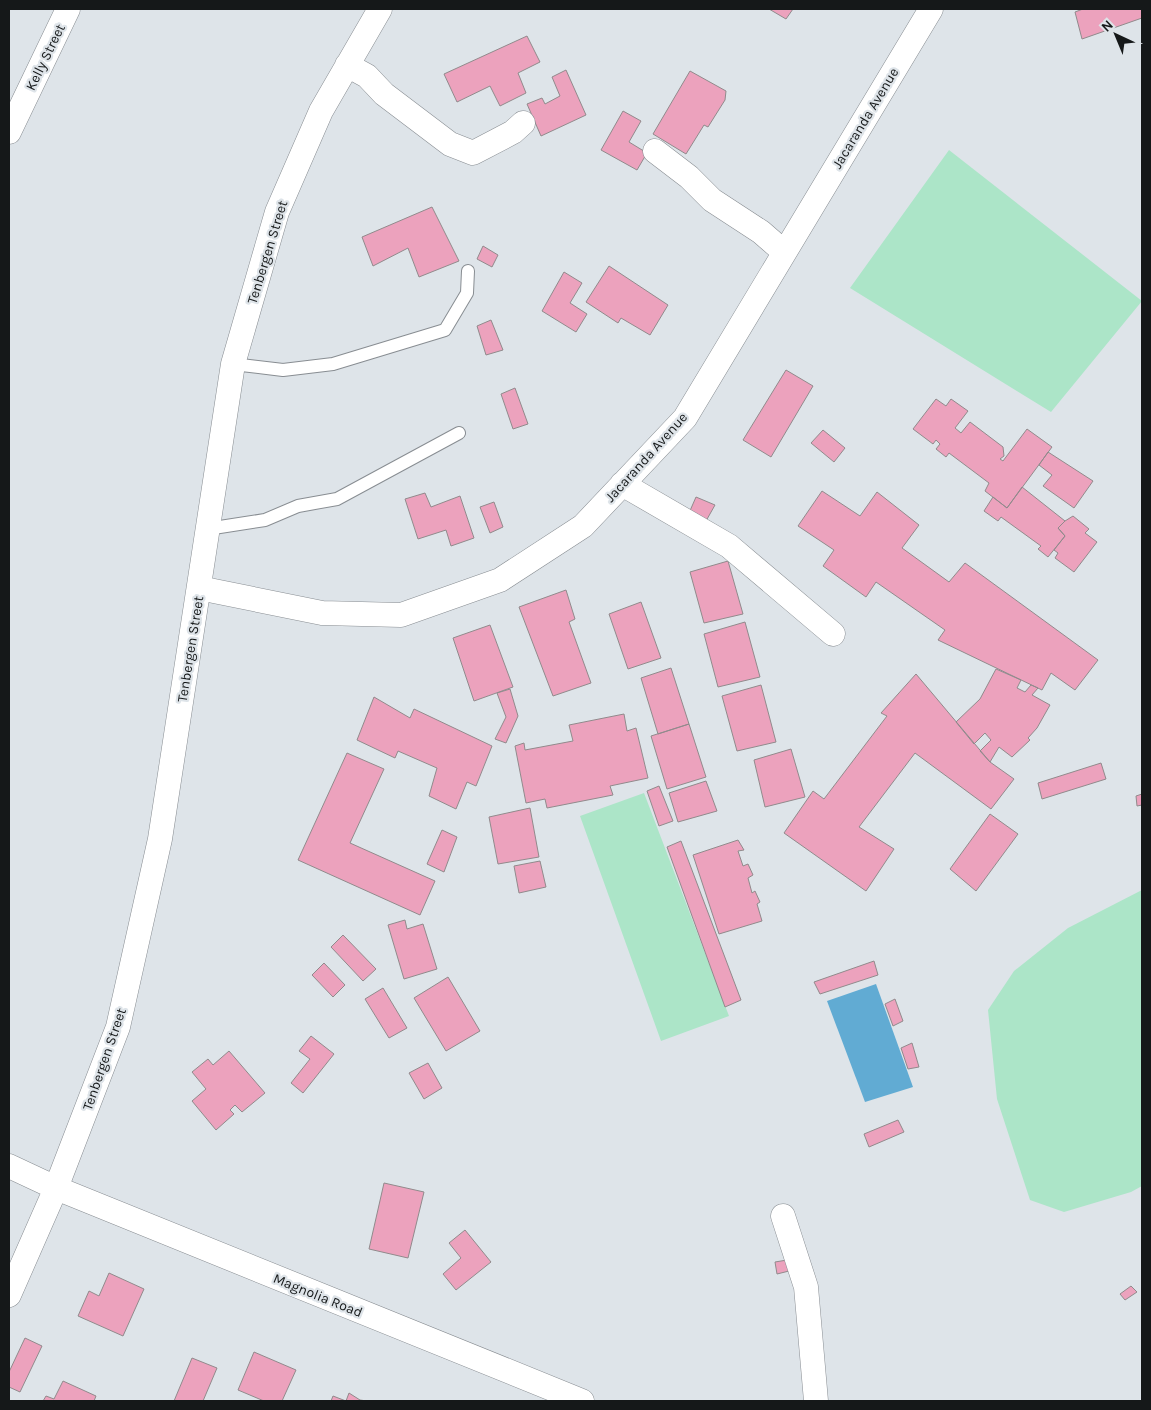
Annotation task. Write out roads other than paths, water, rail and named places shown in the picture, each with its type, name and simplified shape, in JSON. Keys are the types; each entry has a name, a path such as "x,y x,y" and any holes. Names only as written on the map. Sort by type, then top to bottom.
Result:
{"street":[{"name":"Kelly Street","path":"9,132 68,9"},
{"name":"Tenbergen Street","path":"9,1295 56,1188 118,1027 160,839 233,364 277,212 321,111 380,9"},
{"name":"Jacaranda Avenue","path":"199,588 322,613 401,615 500,580 583,526 685,418 931,9"},
{"path":"347,65 367,76 384,94 450,144 473,153 513,132 523,123"},
{"path":"656,151 689,177 712,200 760,232 784,252"},
{"path":"622,484 729,546 833,634"},
{"name":"Magnolia Road","path":"9,1166 56,1188 582,1401"},
{"path":"783,1216 806,1287 816,1401"}],"lane":[{"path":"233,364 283,370 333,364 445,330 466,293 468,271"},
{"path":"207,529 265,520 298,506 337,499 459,432"}],"water":[{"path":"876,984 913,1087 865,1102 827,1001"}]}
